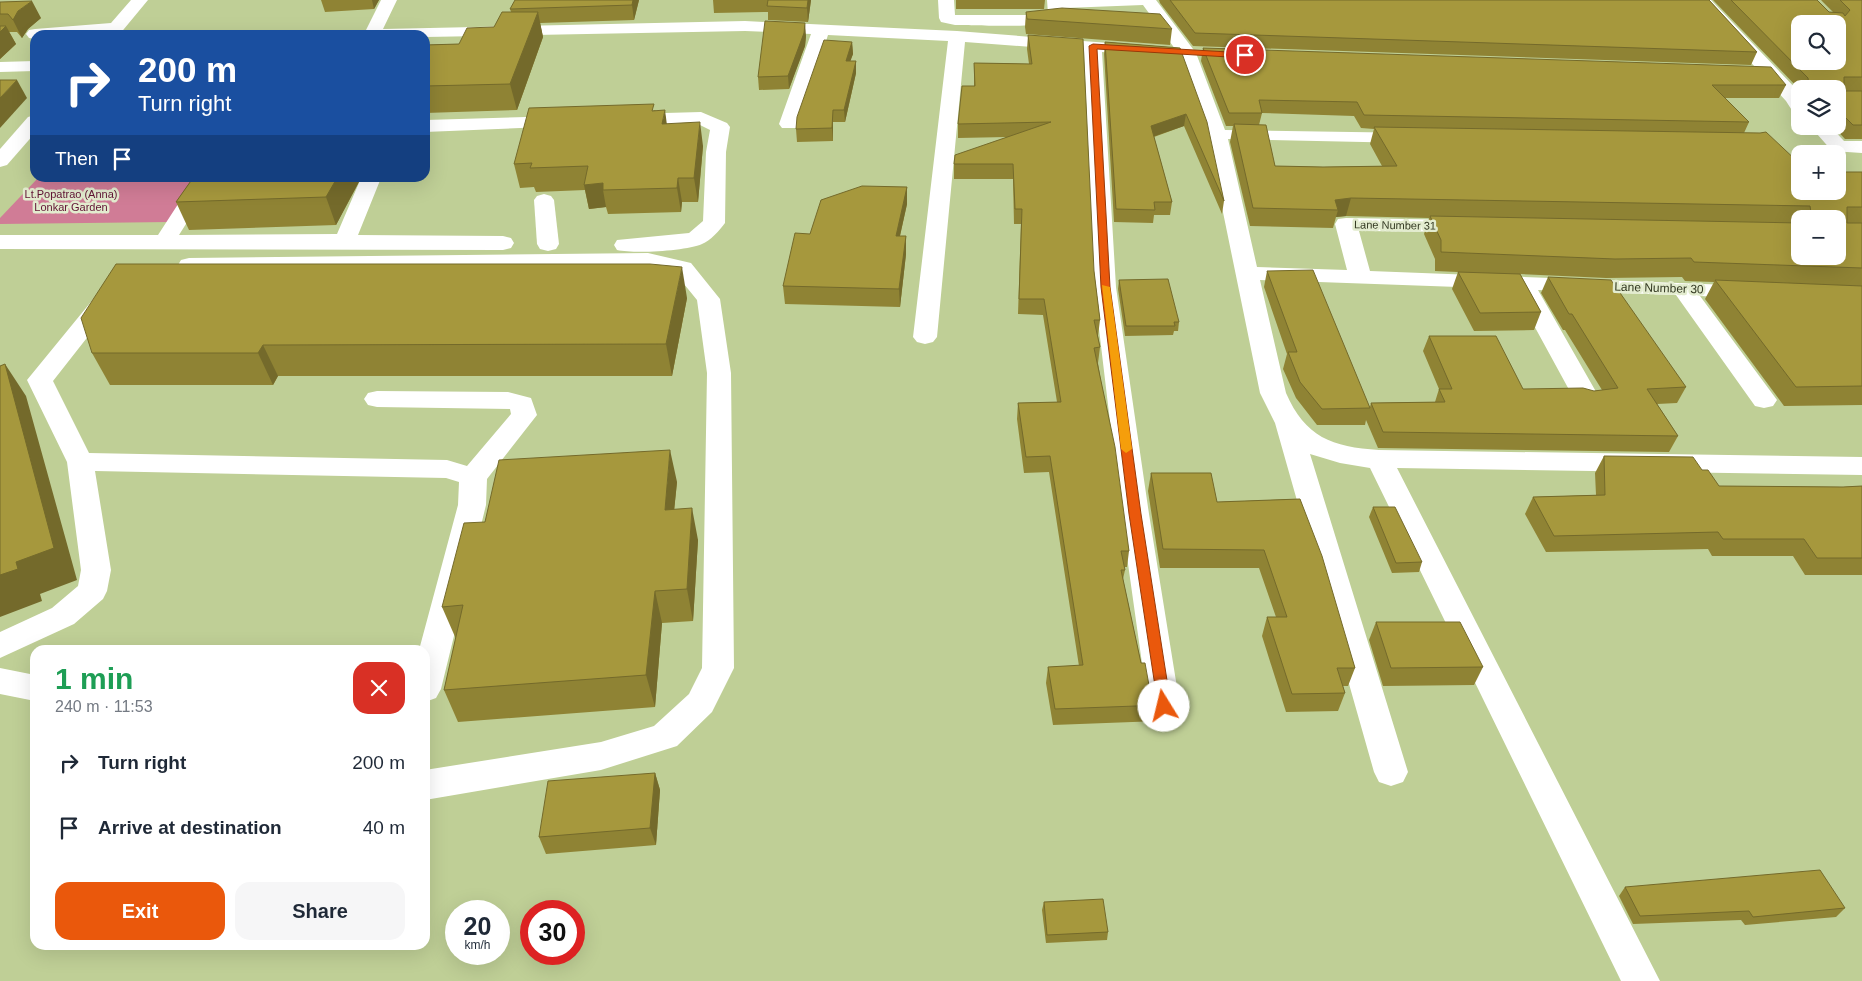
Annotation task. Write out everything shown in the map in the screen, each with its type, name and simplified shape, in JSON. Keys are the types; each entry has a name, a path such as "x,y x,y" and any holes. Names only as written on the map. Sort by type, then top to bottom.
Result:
{"street":[{"path":"114,30 140,0"},
{"path":"374,30 389,0"},
{"path":"946,0 947,18 955,20 1047,20 1057,16 1055,1 1148,0 1196,54 1216,134 1273,393 1287,422 1391,772"},
{"path":"1702,0 1791,94"},
{"path":"430,33 744,26 957,36 1196,54"},
{"path":"789,124 822,30"},
{"path":"925,337 957,36"},
{"path":"1093,46 1105,287 1135,514 1164,706"},
{"path":"0,67 30,66"},
{"path":"1750,73 1769,73"},
{"path":"0,242 345,241 619,245 669,243 696,239 714,223 716,152 720,127 701,118 612,120"},
{"path":"430,126 582,121"},
{"path":"3,153 30,126"},
{"path":"1216,134 1424,138"},
{"path":"1828,135 1839,146 1862,147"},
{"path":"164,242 202,182"},
{"path":"345,241 369,182"},
{"path":"544,200 548,244"},
{"name":"Lane Number 31","path":"1360,278 1346,224 1484,227"},
{"path":"0,646 63,616 92,591 96,570 80,462 40,380 113,289 138,271 648,260 683,268 708,299 719,373 718,668 702,703 665,736 610,753 430,784"},
{"name":"Lane Number 30","path":"1246,273 1772,292"},
{"path":"1522,283 1586,398"},
{"path":"1683,289 1764,400"},
{"path":"377,399 508,400 522,404 524,415 473,477 472,505 430,670"},
{"path":"1287,422 1313,445 1350,458 1862,466"},
{"path":"1380,459 1641,981"},
{"path":"80,462 447,469 473,477"},
{"path":"0,681 30,687"}],"green space":[{"name":"Lt.Popatrao (Anna) Lonkar Garden","path":"34,182 202,182 170,222 0,224 0,218"}],"building":[{"path":"515,0 633,0 632,5 510,9"},
{"path":"768,0 808,0 807,8 767,6"},
{"path":"1170,0 1709,0 1757,52 1195,33"},
{"path":"1731,0 1817,0 1829,12 1843,13 1844,15 1791,15 1791,61"},
{"path":"1840,0 1862,0 1862,77 1844,77 1844,80 1808,80 1800,70 1846,70 1846,15 1850,10"},
{"path":"32,1 18,11 13,20 8,14 0,14 0,2"},
{"path":"1062,8 1160,14 1172,29 1027,19 1026,12"},
{"path":"502,12 538,12 510,84 430,86 430,45 459,44 467,28 494,27"},
{"path":"765,21 805,23 804,33 788,76 758,77"},
{"path":"0,26 6,26 0,32"},
{"path":"1028,35 1083,39 1094,271 1100,320 1094,320 1100,347 1094,348 1115,447 1129,551 1121,551 1125,570 1121,570 1141,663 1145,663 1150,691 1155,700 1163,705 1055,709 1048,667 1083,665 1050,456 1026,457 1018,403 1061,402 1044,299 1019,299 1022,209 1015,209 1013,164 954,164 955,155 1051,122 958,124 962,86 975,86 974,63 1032,64"},
{"path":"824,40 852,42 846,61 856,61 844,110 833,110 832,128 796,129 797,117"},
{"path":"1105,42 1180,48 1207,122 1224,201 1186,114 1151,126 1172,202 1154,202 1155,210 1116,209"},
{"path":"1203,48 1771,67 1786,85 1712,85 1749,122 1364,115 1357,102 1259,100 1262,113 1229,113"},
{"path":"0,80 17,80 0,98"},
{"path":"1846,91 1862,91 1862,125 1853,125 1846,118"},
{"path":"654,104 652,111 665,110 662,124 700,122 694,178 678,178 677,188 603,190 603,183 584,185 588,166 530,168 532,163 514,164 529,108"},
{"path":"1234,124 1266,125 1275,166 1323,167 1397,166 1374,127 1766,132 1791,156 1791,200 1846,200 1846,172 1862,172 1862,207 1847,207 1847,223 1862,223 1862,268 1694,262 1691,258 1615,259 1441,252 1441,240 1430,216 1791,223 1791,265 1846,265 1846,210 1811,210 1810,206 1351,198 1335,200 1338,210 1253,208"},
{"path":"190,182 335,182 326,197 176,202"},
{"path":"862,186 907,187 896,236 906,236 899,289 783,286 795,233 810,234 821,200"},
{"path":"116,264 650,264 682,267 666,344 263,345 258,353 92,353 81,318"},
{"path":"1313,270 1370,408 1322,409 1300,382 1288,352 1297,352 1267,271"},
{"path":"1458,272 1520,274 1541,312 1480,313"},
{"path":"1548,277 1611,280 1686,387 1647,389 1678,436 1383,432 1371,403 1445,402 1439,389 1452,389 1429,336 1496,336 1523,389 1583,388 1594,391 1618,388 1572,314 1569,314"},
{"path":"1168,279 1179,322 1174,322 1175,326 1126,326 1119,280"},
{"path":"1715,280 1862,286 1862,386 1796,387"},
{"path":"5,364 54,548 16,562 18,569 0,575 0,366"},
{"path":"670,450 665,510 692,508 687,589 655,591 646,675 444,690 463,605 442,607 464,523 485,522 499,460"},
{"path":"1604,456 1693,457 1702,470 1708,470 1719,486 1862,486 1862,558 1817,558 1804,539 1723,539 1718,532 1554,536 1533,497 1605,495"},
{"path":"1151,473 1211,473 1217,502 1300,499 1322,556 1355,668 1337,668 1345,693 1292,694 1267,617 1287,617 1264,550 1163,549"},
{"path":"1373,507 1395,507 1422,562 1396,563"},
{"path":"1376,622 1460,622 1483,667 1391,668"},
{"path":"655,773 650,828 539,837 548,781"},
{"path":"1820,870 1845,908 1753,917 1749,911 1640,916 1625,887"},
{"path":"1103,899 1108,932 1047,935 1044,902"}],"slow traffic":[{"path":"1105,287 1126,449"}],"route":[{"path":"1164,706 1135,514 1105,287 1093,46 1245,55"}]}
